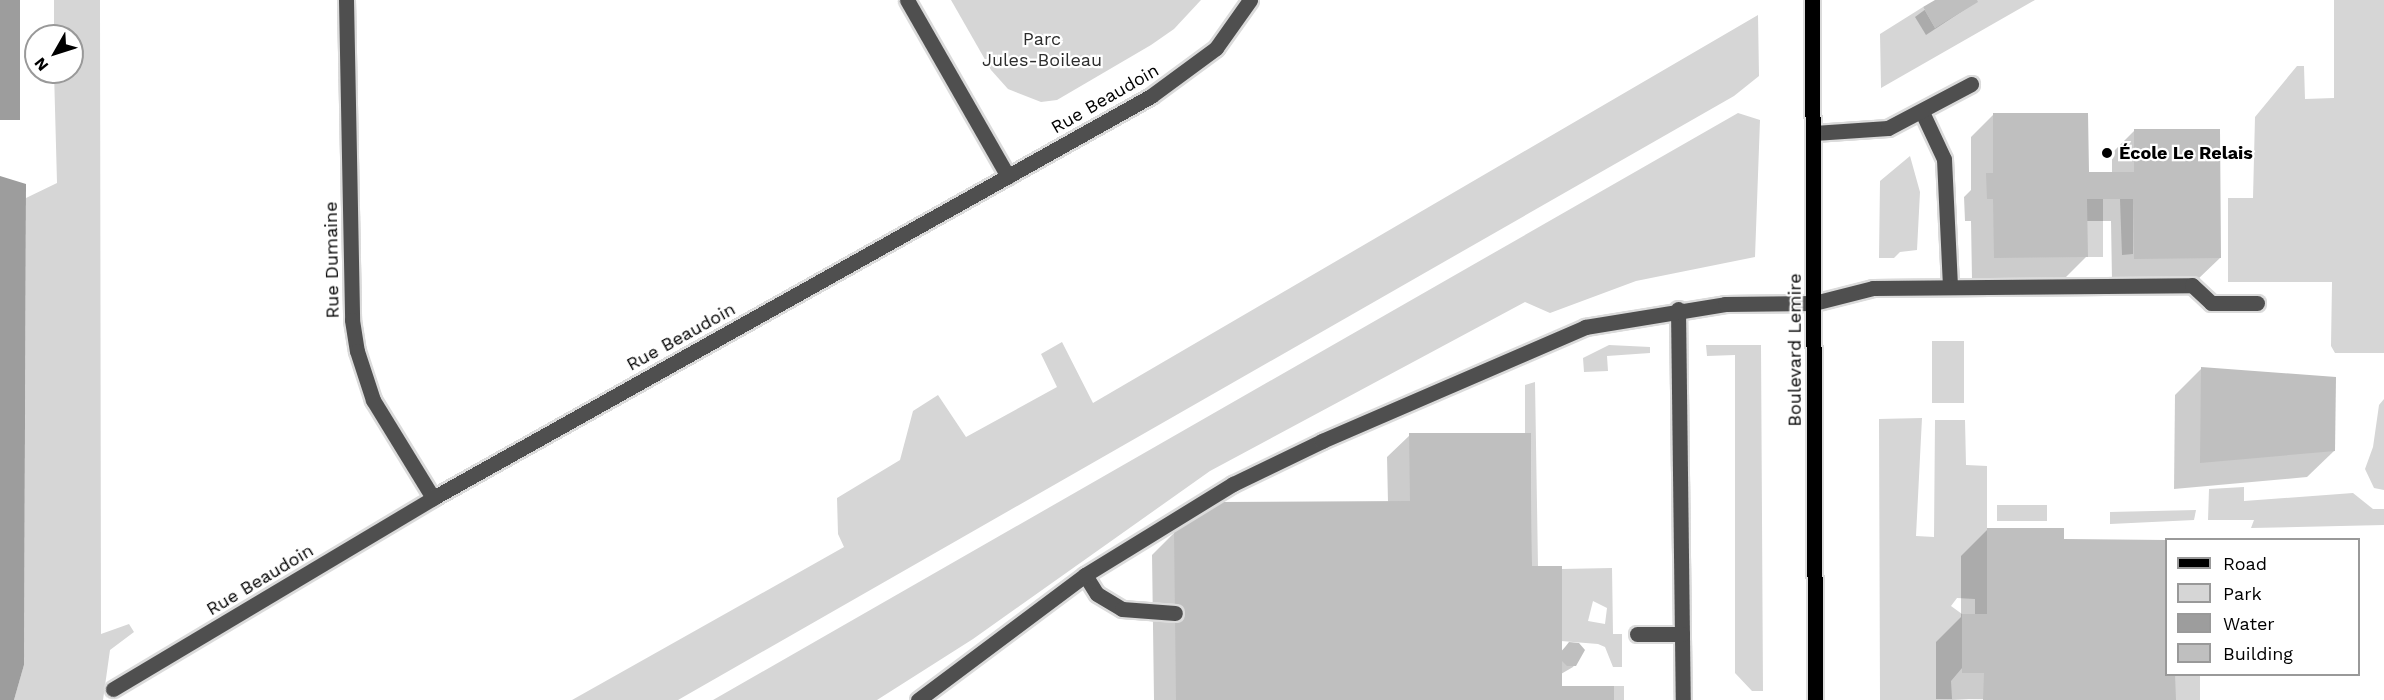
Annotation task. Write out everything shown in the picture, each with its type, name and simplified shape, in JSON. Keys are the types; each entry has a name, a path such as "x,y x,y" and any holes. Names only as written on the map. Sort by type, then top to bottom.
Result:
{"main road":[{"name":"Boulevard Lemire","path":"1812,0 1815,700"}],"street":[{"name":"Rue Dumaine","path":"346,0 352,320 357,351 373,400 433,498"},
{"path":"907,0 1008,176"},
{"name":"Rue Beaudoin","path":"113,689 433,498 1008,176 1196,66 1221,42 1250,0"},
{"path":"1814,133 1888,128 1971,84"},
{"path":"1922,112 1944,159 1950,287"},
{"path":"917,700 1085,575 1233,484 1322,441 1585,327 1678,309 1725,304 1814,303 1873,288 2192,285 2211,303 2257,303"},
{"path":"1678,309 1683,700"},
{"path":"1085,575 1097,594 1122,609 1174,613"},
{"path":"1637,634 1682,634"}],"green space":[{"path":"54,0 100,0 101,634 129,624 134,632 110,650 103,700 14,700 24,665 26,198 57,183 54,84 84,84 84,24 54,24"},
{"name":"Parc Jules-Boileau","path":"951,0 1201,0 1174,29 1151,45 1057,100 1041,102 1008,89 991,70"},
{"path":"1977,0 2035,0 1881,88 1880,34 1923,7 1935,28"},
{"path":"2334,0 2384,0 2384,353 2335,353 2331,346 2332,282 2228,282 2228,198 2253,198 2255,117 2297,66 2304,66 2305,99 2334,98"},
{"path":"1758,15 1759,76 1734,96 678,700 572,700 844,547 838,534 837,498 900,460 913,411 938,395 966,437 1057,387 1041,354 1062,342 1093,403"},
{"path":"1738,113 1760,120 1755,257 1636,281 1550,313 1525,302 1210,471 973,639 877,700 713,700"},
{"path":"1910,156 1920,192 1917,250 1900,252 1894,258 1879,258 1880,181"},
{"path":"2087,199 2103,199 2103,257 2087,257"},
{"path":"2120,199 2133,199 2133,254 2122,255"},
{"path":"1932,341 1964,341 1964,403 1932,403"},
{"path":"1609,345 1650,347 1650,353 1607,356 1608,371 1584,372 1583,358"},
{"path":"1706,345 1761,345 1763,691 1752,691 1735,673 1735,355 1707,356"},
{"path":"1535,382 1538,566 1532,566 1531,433 1525,433 1525,385"},
{"path":"2384,399 2384,490 2374,488 2365,469 2373,447 2379,405"},
{"path":"1922,418 1916,536 1934,537 1935,420 1965,420 1966,465 1987,466 1987,614 1975,614 1975,599 1957,598 1951,606 1962,614 1962,668 1951,681 1952,699 1969,700 1880,700 1879,419"},
{"path":"2244,487 2244,501 2353,493 2373,509 2384,509 2384,525 2251,528 2254,520 2208,520 2209,489"},
{"path":"1997,505 2047,505 2047,521 1997,521"},
{"path":"2196,510 2194,520 2110,524 2110,512"},
{"path":"1612,568 1613,634 1622,634 1622,667 1613,667 1605,647 1598,644 1561,641 1561,569","holes":["1593,601 1607,608 1605,624 1588,621"]},
{"path":"2175,676 2200,676 2200,700 2175,700"},
{"path":"1614,686 1624,686 1624,700 1614,700"}],"water":[{"path":"0,0 20,0 20,120 0,120"},
{"path":"0,176 26,184 24,665 14,700 0,700"}],"building":[{"path":"1935,0 1977,0 1978,2 1935,28 1923,7"},
{"path":"1993,113 2088,113 2089,172 2134,172 2134,129 2220,129 2221,258 2134,259 2133,199 2087,199 2088,257 1994,258 1993,199 1987,199 1986,173 1993,173"},
{"path":"2201,367 2336,377 2335,451 2200,463"},
{"path":"1409,433 1531,433 1532,566 1562,566 1562,651 1569,642 1579,643 1585,650 1576,666 1567,666 1562,661 1562,686 1614,686 1614,700 1176,700 1174,531 1220,502 1410,501"},
{"path":"1987,528 2064,528 2064,539 2165,540 2165,676 2175,676 2176,700 1983,700 1984,673 1962,673 1962,614 1987,614"}],"place":[{"name":"École Le Relais","path":"2107,153"}]}
